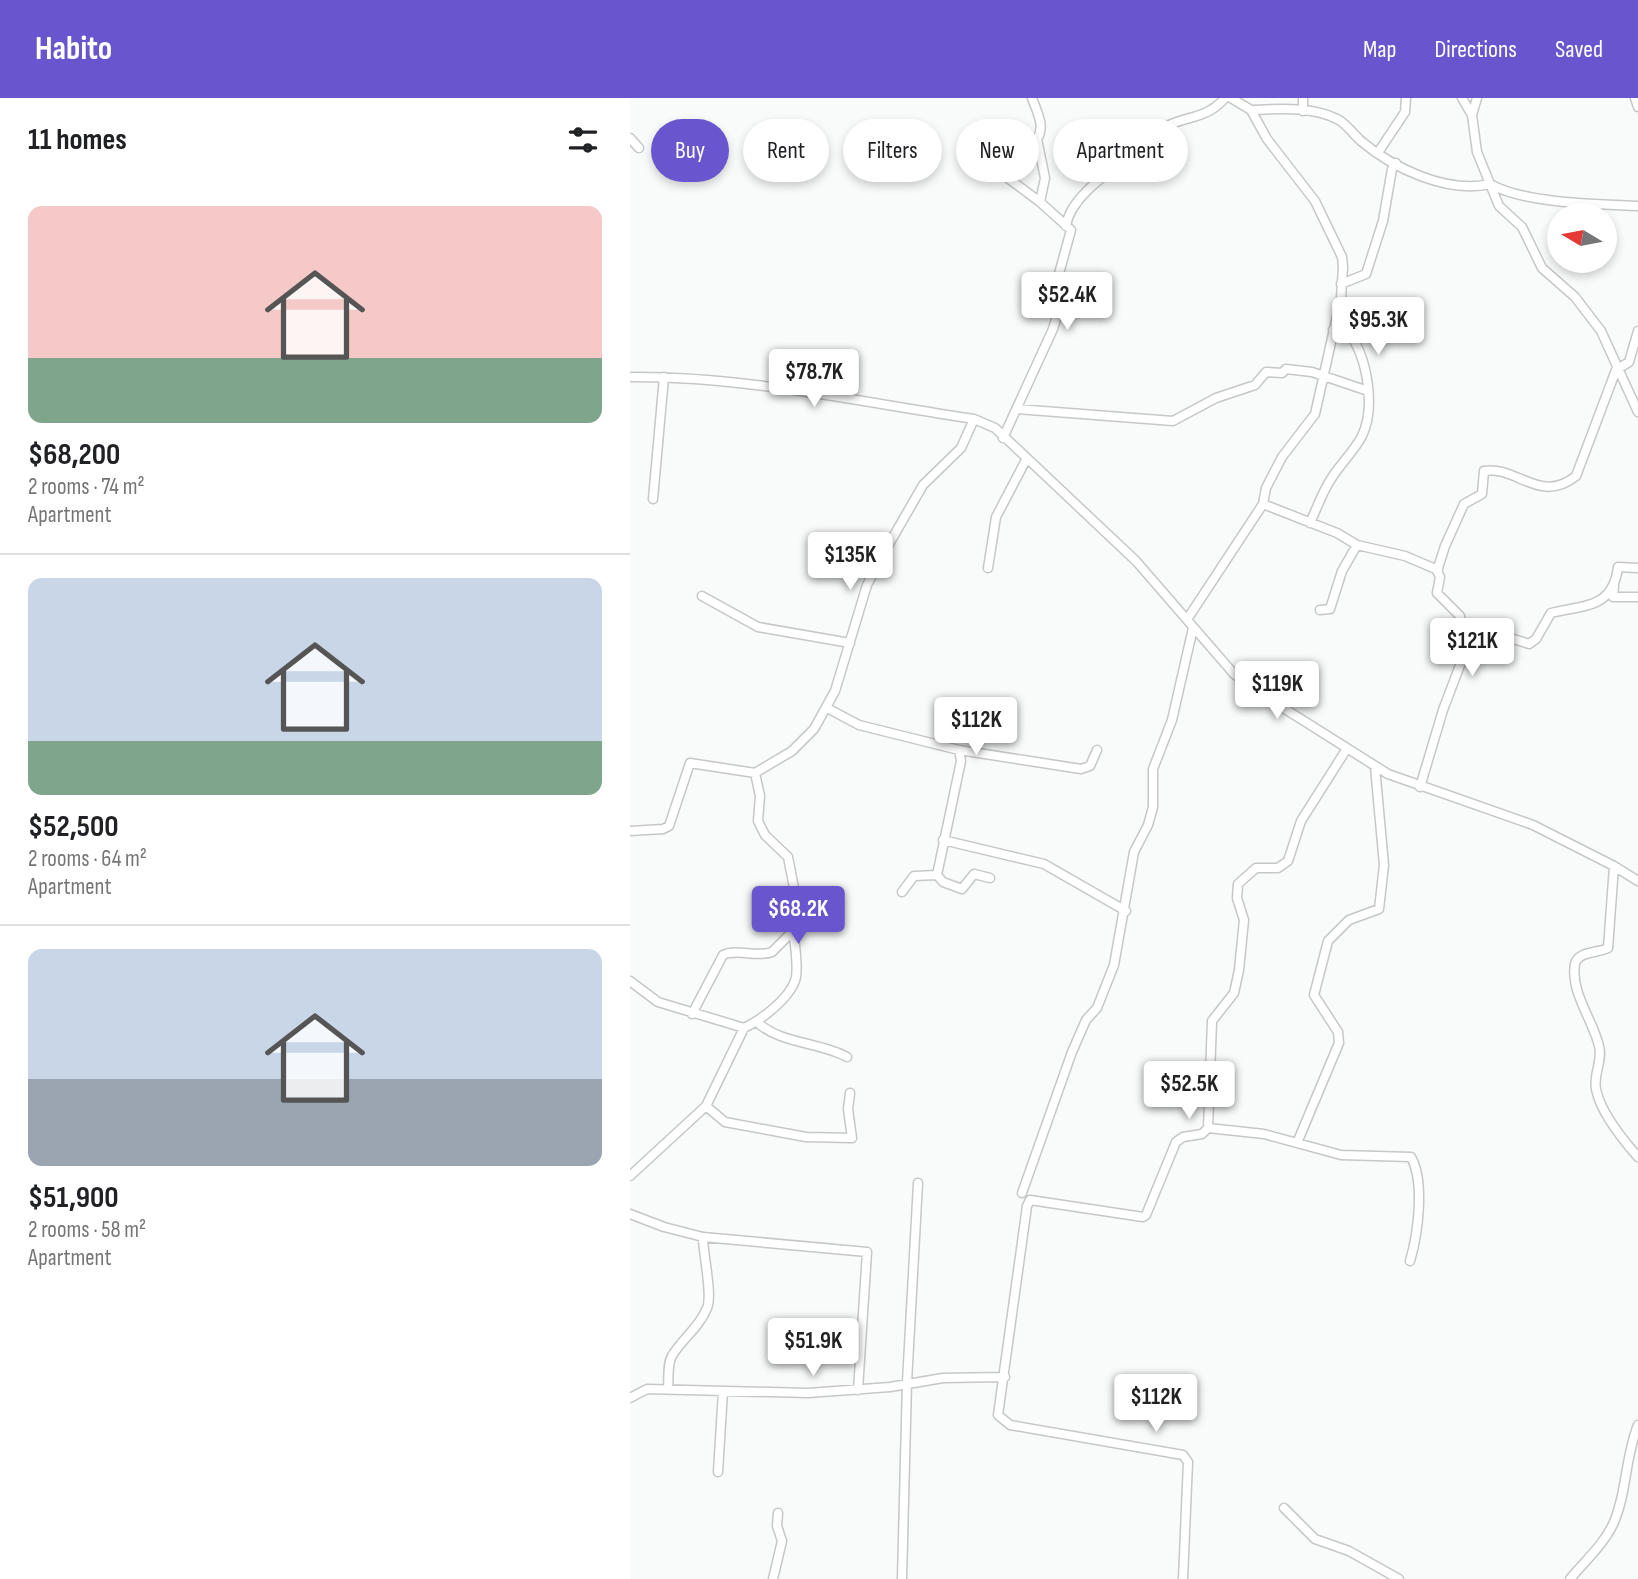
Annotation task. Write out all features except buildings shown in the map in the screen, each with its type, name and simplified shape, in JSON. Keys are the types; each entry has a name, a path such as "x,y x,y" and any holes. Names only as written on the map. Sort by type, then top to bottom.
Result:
{"street":[{"path":"1032,98 1039,111 1041,133 1037,139 1045,178 1040,202"},
{"path":"1066,226 1072,208 1083,194 1160,131 1168,125 1211,113 1225,98"},
{"path":"1188,618 1263,504 1266,488 1287,447 1311,423 1341,285 1342,257 1315,201 1272,147 1251,110 1231,98"},
{"path":"1303,98 1303,111"},
{"path":"1379,151 1405,112 1406,98"},
{"path":"1462,98 1472,115 1477,152 1499,206 1522,227 1542,268 1575,297 1601,331 1616,370 1638,412"},
{"path":"1472,115 1477,98"},
{"path":"1635,98 1638,107"},
{"path":"1251,110 1303,111 1337,119 1362,142 1396,163 1425,179 1445,184 1476,188 1490,184 1507,193 1591,204 1638,206"},
{"path":"630,138 639,148"},
{"path":"1341,285 1366,274 1383,221 1392,169 1396,163"},
{"path":"1003,438 1056,318 1054,292 1071,230 1012,182"},
{"path":"1310,523 1328,482 1364,433 1368,391 1366,365 1360,349 1349,333 1333,330"},
{"path":"1420,787 1443,710 1464,659 1465,642 1460,616 1437,595 1438,570 1457,517 1464,505 1482,494 1484,471 1494,470 1546,487 1562,485 1576,476 1616,370 1629,362 1638,331"},
{"path":"1017,409 1173,421 1216,398 1255,385 1266,372 1282,373 1286,369 1296,369 1368,391"},
{"path":"630,377 664,377 772,388 974,419 995,428 1136,561 1234,674 1375,767 1420,787 1490,808 1614,866 1638,881"},
{"path":"653,499 664,377"},
{"path":"630,831 663,829 669,826 690,763 755,773 792,751 814,729 835,691 867,585 923,485 961,448 974,419"},
{"path":"988,568 996,517 1027,458"},
{"path":"1263,504 1337,533 1357,545 1405,556 1438,570"},
{"path":"1320,610 1329,609 1342,571 1357,545"},
{"path":"1638,568 1618,567 1613,597 1638,597"},
{"path":"1465,642 1477,640 1486,630 1529,644 1536,639 1550,614 1595,605 1614,583"},
{"path":"702,596 758,627 850,643"},
{"path":"1022,1193 1072,1052 1087,1020 1097,1007 1114,965 1126,911 1134,852 1149,825 1153,807 1153,769 1172,720 1193,628"},
{"path":"827,708 859,724 959,750 1081,769 1090,766 1097,750"},
{"path":"937,876 961,761 959,750"},
{"path":"1184,1579 1188,1462 1183,1455 1010,1426 998,1415 1028,1202 1143,1217 1176,1142 1183,1136 1201,1135 1208,1128 1212,1021 1234,993 1239,970 1244,920 1237,898 1238,884 1256,868 1278,868 1288,861 1301,821 1346,750"},
{"path":"1297,1143 1339,1043 1338,1032 1314,995 1324,946 1349,920 1380,909 1384,866 1375,767"},
{"path":"692,1014 723,955 732,951 766,954 793,931 796,925 790,868 784,850 765,835 758,821 760,796 755,773"},
{"path":"943,840 1044,864 1126,911"},
{"path":"1614,866 1608,948 1578,958 1575,966 1580,996 1601,1052 1596,1089 1617,1129 1638,1157"},
{"path":"902,892 914,876 937,876 943,882 962,889 974,874 990,878"},
{"path":"630,1176 706,1106 744,1028 757,1022 789,990 796,978 793,931"},
{"path":"630,981 650,999 744,1028"},
{"path":"757,1022 802,1043 831,1048 847,1057"},
{"path":"706,1106 725,1122 806,1136 852,1138 848,1108 850,1093"},
{"path":"1208,1128 1241,1129 1341,1155 1410,1157 1415,1165 1418,1205 1416,1241 1410,1261"},
{"path":"902,1579 907,1382 918,1183"},
{"path":"630,1214 664,1227 703,1237 866,1252 858,1390"},
{"path":"668,1389 671,1358 694,1333 707,1308 709,1297 703,1259 703,1237"},
{"path":"630,1398 648,1389 808,1393 858,1390 907,1382 1005,1377"},
{"path":"718,1472 723,1391"},
{"path":"1570,1579 1609,1532 1615,1520 1628,1453 1638,1425"},
{"path":"1284,1508 1315,1539 1349,1551 1399,1579"},
{"path":"773,1579 782,1542 777,1526 778,1513"}]}
